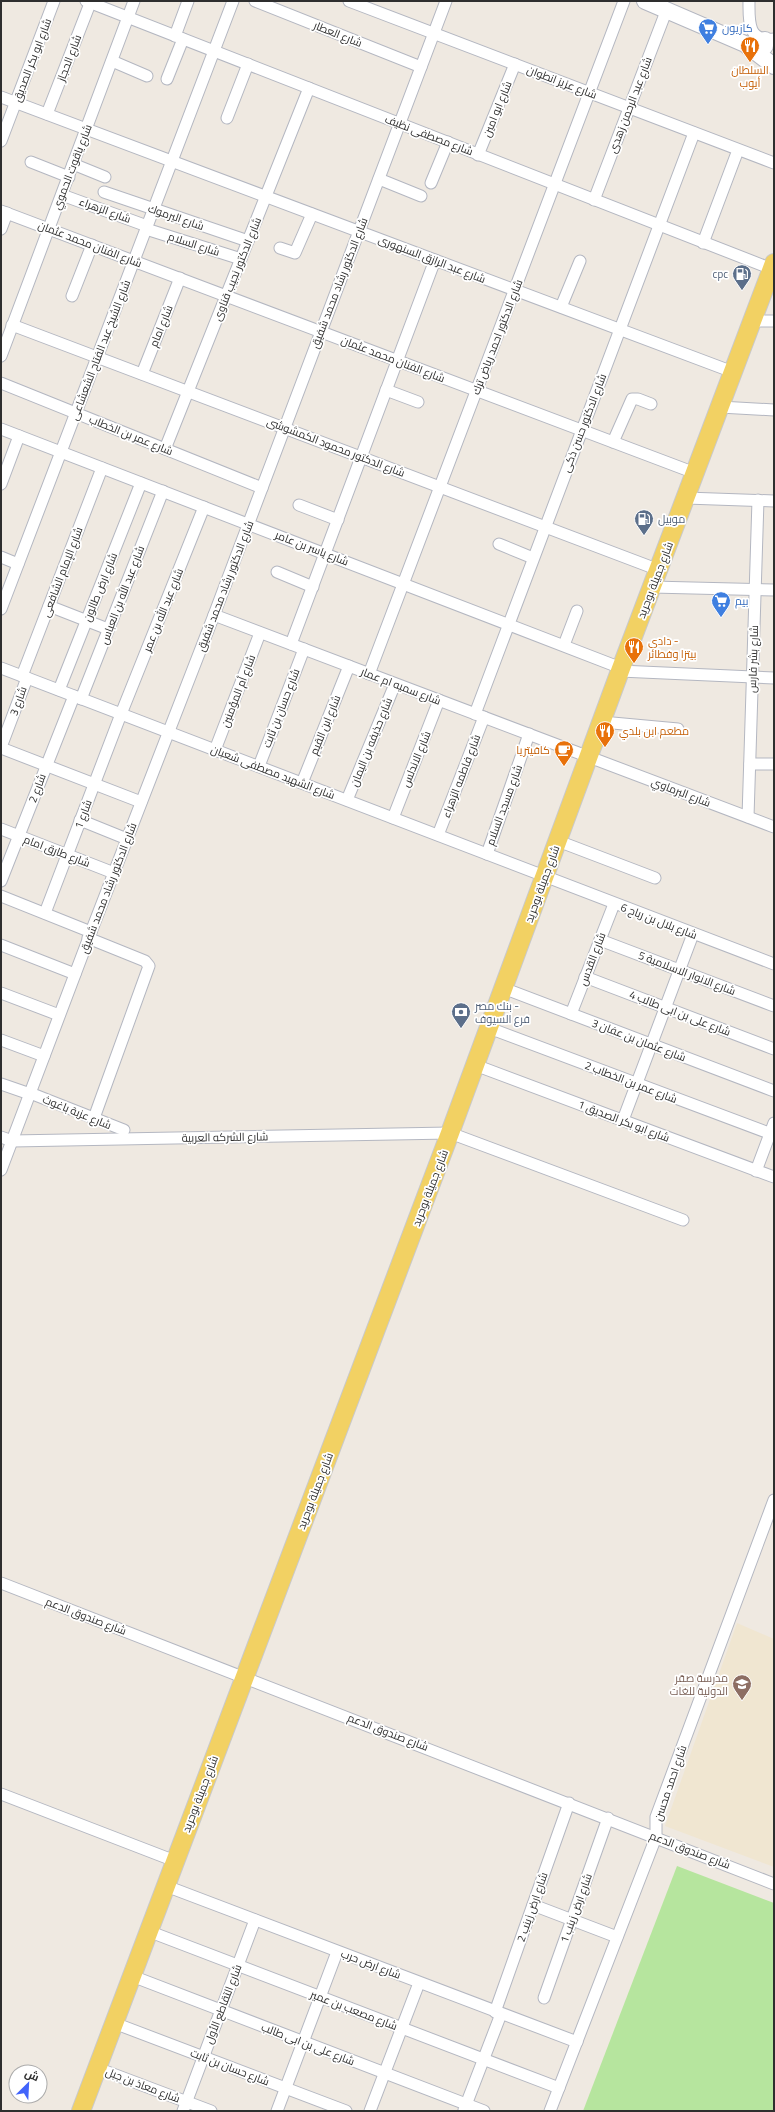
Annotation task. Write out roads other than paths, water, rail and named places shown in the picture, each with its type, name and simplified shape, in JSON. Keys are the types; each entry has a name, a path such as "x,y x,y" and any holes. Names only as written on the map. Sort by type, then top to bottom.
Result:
{"main road":[{"path":"645,1 744,44 766,44 774,66"},
{"name":"شارع جميلة بوحريد","path":"81,2111 450,1133 621,670 773,266"}],"street":[{"name":"شارع ابو بكر الصديق","path":"1,141 54,1"},
{"name":"شارع ياقوت الحموي","path":"1,356 134,1"},
{"path":"167,79 188,1"},
{"name":"شارع الشيخ عبد الفتاح الشعشاعى","path":"1,609 233,1"},
{"name":"شارع العطار","path":"255,1 421,67"},
{"name":"شارع عزيز انطوان","path":"349,1 774,163"},
{"name":"شارع الدكتور رشاد محمد شفيق","path":"1,1170 59,1015 214,615 446,1"},
{"name":"شارع الدكتور احمد رياض ترك","path":"369,674 624,1"},
{"path":"749,1 748,21 750,28 766,44"},
{"name":"شارع مصطفى نظيف","path":"89,2 594,200 703,242 773,266"},
{"name":"شارع الحجاز","path":"47,114 89,2"},
{"name":"شارع عبد الرحمن زهدى","path":"594,200 667,10"},
{"path":"112,61 147,76"},
{"path":"227,118 248,64"},
{"name":"شارع ابو امين","path":"478,155 515,64"},
{"name":"شارع الدكتور نجيب قناوى","path":"165,449 309,88"},
{"name":"شارع عبد الرازق السنهورى","path":"1,97 733,372"},
{"name":"شارع الدكتور حسن ذكى","path":"479,715 508,624 694,133"},
{"path":"431,183 448,142"},
{"path":"703,242 738,150"},
{"path":"31,162 69,177"},
{"path":"74,164 105,178"},
{"path":"379,179 422,196"},
{"name":"شارع اليرموك","path":"104,192 248,241"},
{"name":"شارع الزهراء","path":"62,195 147,227"},
{"path":"1,230 4,212"},
{"name":"شارع الفنان محمد عثمان","path":"4,212 695,473"},
{"path":"280,248 294,254 296,252 312,214"},
{"name":"شارع السلام","path":"147,227 241,259"},
{"path":"72,296 92,245"},
{"path":"291,644 435,260"},
{"path":"561,308 580,261"},
{"name":"شارع امام","path":"142,374 180,278"},
{"path":"752,321 774,321"},
{"name":"شارع الدكتور محمود الكمشوشى","path":"12,325 659,570"},
{"name":"شارع عمر بن الخطاب","path":"1,383 262,488"},
{"path":"386,390 418,402"},
{"path":"613,442 632,399 638,399 651,404"},
{"path":"720,407 774,410"},
{"name":"شارع ياسر بن عامر","path":"1,429 508,624 621,670 774,678"},
{"path":"1,484 19,436"},
{"name":"شارع الإمام الشافعى","path":"24,677 49,606 102,468"},
{"name":"شارع ارض طالون","path":"60,690 141,483"},
{"name":"شارع عبد الله بن العباس","path":"77,697 108,629 163,491"},
{"path":"686,498 774,501"},
{"name":"شارع بشر فارس","path":"748,817 758,500"},
{"path":"299,504 338,520"},
{"name":"شارع عبد الله بن عمر","path":"121,714 204,507"},
{"path":"499,544 533,558"},
{"path":"1,557 18,564"},
{"path":"277,572 313,586"},
{"path":"652,587 774,590"},
{"path":"49,606 108,629"},
{"path":"564,646 577,611"},
{"name":"شارع سميه ام عمار","path":"214,615 589,757"},
{"name":"شارع أم المؤمنين","path":"215,750 260,633"},
{"name":"شارع حسان بن ثابت","path":"259,766 304,649"},
{"name":"شارع ابن القيم","path":"302,783 349,666"},
{"name":"شارع الشهيد مصطفى شعبان","path":"1,668 545,876"},
{"name":"شارع 3","path":"1,748 24,677"},
{"name":"شارع حذيفه بن اليمان","path":"347,800 395,684"},
{"name":"شارع 2","path":"1,881 46,766 77,697"},
{"name":"شارع الاندلس","path":"393,818 439,700"},
{"name":"شارع 1","path":"45,913 121,714"},
{"name":"شارع فاطمه الزهراء","path":"438,835 479,715"},
{"path":"602,722 678,729"},
{"name":"شارع مسجد السلام","path":"487,854 529,734"},
{"path":"1,748 141,802"},
{"name":"شارع البرماوي","path":"589,757 774,827"},
{"path":"750,764 774,764"},
{"path":"80,820 127,839"},
{"name":"شارع طارق امام","path":"1,829 114,872"},
{"path":"558,840 655,878"},
{"name":"شارع بلال بن رباح 6","path":"545,876 614,904 774,964"},
{"path":"1,896 45,913 145,961 149,966 94,1118"},
{"name":"شارع القدس","path":"571,1014 614,904"},
{"path":"622,1120 693,934"},
{"name":"شارع الانوار الاسلامية 5","path":"600,940 774,1006"},
{"path":"1,945 75,974"},
{"name":"شارع على بن ابى طالب 4","path":"585,977 774,1049"},
{"name":"شارع عثمان بن عفان 3","path":"503,988 774,1092"},
{"path":"1,993 59,1015"},
{"name":"شارع عمر بن الخطاب 2","path":"489,1028 637,1084 773,1131"},
{"path":"1,1040 44,1056"},
{"name":"شارع ابو بكر الصديق 1","path":"475,1065 774,1178"},
{"path":"1,1084 30,1094"},
{"name":"شارع عزبة باغوث","path":"30,1094 124,1130"},
{"path":"756,1171 773,1131"},
{"path":"450,1133 683,1220"},
{"name":"شارع الشركه العربية","path":"1,1137 12,1141 450,1133"},
{"name":"شارع احمد محسن","path":"550,2111 656,1837 656,1817 774,1500"},
{"name":"شارع صندوق الدعم","path":"1,1583 608,1818 774,1884"},
{"path":"1,1794 175,1861"},
{"name":"شارع ارض زينب 2","path":"465,2108 484,2060 533,1905 569,1803"},
{"name":"شارع ارض زينب 1","path":"544,1998 608,1818"},
{"name":"شارع ارض حرب","path":"166,1886 577,2042"},
{"path":"533,1905 617,1937"},
{"name":"شارع التقاطع الأول","path":"185,2106 255,1920"},
{"name":"شارع مصعب بن عمير","path":"148,1931 559,2088"},
{"path":"277,2111 337,1952"},
{"name":"شارع على بن ابى طالب","path":"132,1976 384,2073 465,2108 484,2111"},
{"path":"370,2111 419,1983"},
{"name":"شارع حسان بن ثابت","path":"114,2023 346,2111"},
{"name":"شارع معاذ بن جبل","path":"97,2068 185,2106 211,2111"}],"place":[{"name":"كازيون","path":"708,45"},
{"name":"السلطان أيوب","path":"750,63"},
{"name":"cpc","path":"742,291"},
{"name":"موبيل","path":"644,536"},
{"name":"بيم","path":"721,618"},
{"name":"دادي - بيتزا وفطائر","path":"634,664"},
{"name":"مطعم ابن بلدي","path":"605,748"},
{"name":"كافيتريا","path":"564,767"},
{"name":"بنك مصر - فرع السيوف","path":"461,1029"},
{"name":"مدرسة صقر الدولية للغات","path":"742,1701"}]}
